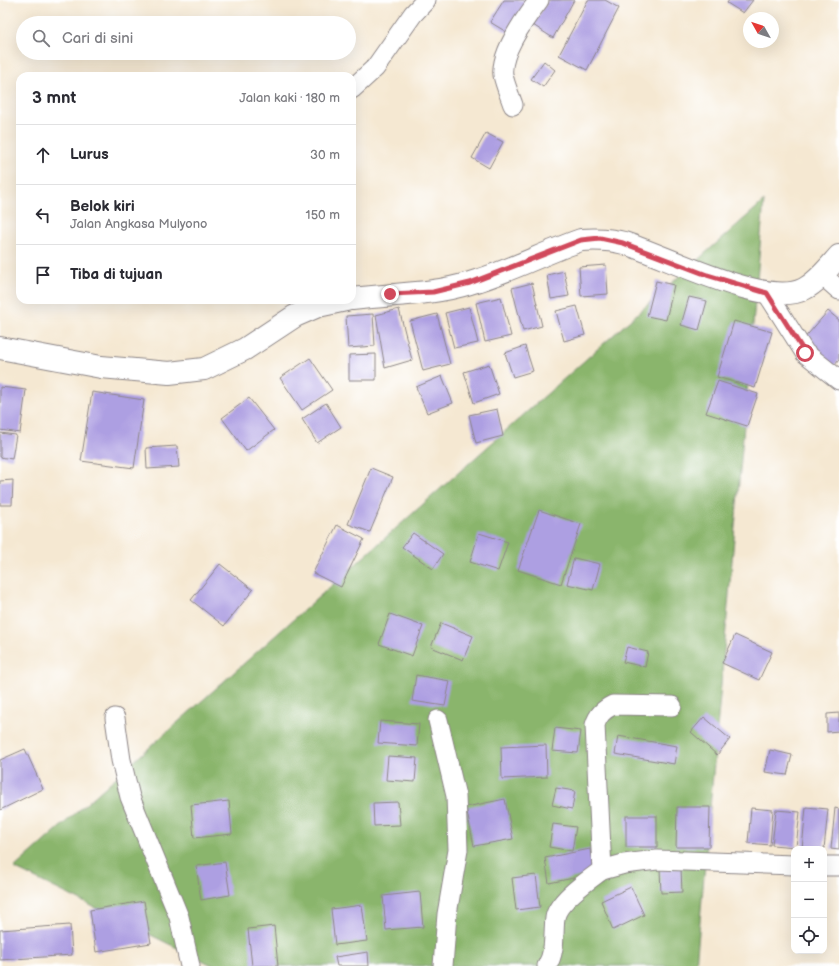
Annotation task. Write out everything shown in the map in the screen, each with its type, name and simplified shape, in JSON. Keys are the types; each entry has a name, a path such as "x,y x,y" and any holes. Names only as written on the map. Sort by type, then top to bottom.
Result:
{"main road":[{"path":"356,299 390,294 433,292 470,283 581,240 600,238 623,243 707,275 767,293 790,293 803,290 822,275 839,256"},
{"path":"0,348 101,368 168,374 204,369 245,349 295,316 318,306 327,304"}],"street":[{"path":"356,85 375,68 413,14 426,0"},
{"path":"513,105 503,74 508,47 527,16 539,0"},
{"path":"822,275 839,290"},
{"path":"767,293 805,353 839,380"},
{"path":"602,870 595,725 598,717 605,709 612,705 672,706"},
{"path":"116,718 121,760 130,797 141,828 178,917 190,966"},
{"path":"438,720 456,796 458,850 447,914 443,966"},
{"path":"548,966 554,945 555,916 558,910 580,887 602,870 624,864 657,860 791,865"},
{"path":"827,866 839,866"}],"green space":[{"path":"764,201 696,966 214,966 14,868"}],"building":[{"path":"504,0 530,0 508,33 490,22"},
{"path":"548,0 574,0 553,38 533,25"},
{"path":"588,0 605,0 619,8 587,70 559,55"},
{"path":"729,0 753,0 743,13 727,3"},
{"path":"544,61 555,70 543,87 531,79"},
{"path":"486,133 503,142 489,168 472,158"},
{"path":"606,265 608,294 581,296 579,267"},
{"path":"564,271 569,296 551,299 547,275"},
{"path":"656,281 674,285 666,320 647,316"},
{"path":"532,283 542,326 523,331 512,288"},
{"path":"501,297 511,336 485,342 476,303"},
{"path":"689,297 707,301 699,330 681,325"},
{"path":"577,306 585,335 564,341 556,311"},
{"path":"469,307 478,343 454,348 445,313"},
{"path":"399,309 412,360 385,368 376,315"},
{"path":"828,311 839,320 839,360 833,367 802,341"},
{"path":"373,314 375,346 348,348 346,316"},
{"path":"437,314 450,364 423,371 410,321"},
{"path":"734,321 772,332 755,388 717,377"},
{"path":"525,346 533,371 513,377 505,353"},
{"path":"376,354 376,380 349,380 349,355"},
{"path":"310,358 332,390 302,410 280,378"},
{"path":"489,364 499,394 474,403 464,372"},
{"path":"442,376 453,403 427,413 416,387"},
{"path":"718,381 758,394 747,426 706,413"},
{"path":"0,387 26,390 20,433 0,430"},
{"path":"92,392 144,400 134,468 81,461"},
{"path":"249,398 274,430 246,451 222,418"},
{"path":"326,403 341,427 317,443 302,419"},
{"path":"497,409 503,436 476,443 469,415"},
{"path":"0,433 16,435 12,459 0,457"},
{"path":"177,446 179,467 147,469 146,448"},
{"path":"371,468 393,477 370,532 348,524"},
{"path":"13,480 12,505 0,505 0,481"},
{"path":"539,510 581,524 561,584 518,570"},
{"path":"337,525 364,539 341,587 313,573"},
{"path":"413,533 443,554 433,569 402,547"},
{"path":"479,533 508,542 498,571 470,562"},
{"path":"574,558 600,564 593,590 567,584"},
{"path":"220,564 253,590 224,626 191,600"},
{"path":"390,614 423,626 412,656 379,644"},
{"path":"441,623 473,636 463,660 431,647"},
{"path":"735,635 772,652 759,680 722,663"},
{"path":"627,647 648,652 645,667 623,662"},
{"path":"416,675 450,681 445,706 412,701"},
{"path":"839,713 839,731 827,732 827,714"},
{"path":"704,717 730,739 717,755 691,732"},
{"path":"380,721 419,724 417,746 378,743"},
{"path":"555,728 581,731 578,753 552,751"},
{"path":"618,736 677,746 674,764 615,754"},
{"path":"546,745 547,777 502,779 501,747"},
{"path":"25,749 43,789 0,810 0,760"},
{"path":"770,750 792,755 787,775 765,772"},
{"path":"388,756 417,758 415,782 386,780"},
{"path":"556,788 575,791 572,809 552,805"},
{"path":"505,799 513,839 474,846 466,807"},
{"path":"229,801 232,834 194,838 191,805"},
{"path":"398,802 400,825 374,826 373,803"},
{"path":"677,807 710,807 709,847 676,847"},
{"path":"806,807 828,809 824,846 802,846"},
{"path":"751,808 773,810 770,845 748,843"},
{"path":"835,808 839,809 839,850 831,849"},
{"path":"776,810 800,812 796,846 772,845"},
{"path":"626,816 657,816 657,847 626,847"},
{"path":"553,824 576,827 572,851 549,847"},
{"path":"590,849 593,874 549,883 545,858"},
{"path":"225,862 230,895 201,900 196,866"},
{"path":"681,868 682,892 661,893 660,869"},
{"path":"536,875 540,907 516,910 512,878"},
{"path":"631,887 644,915 613,930 601,901"},
{"path":"420,892 423,927 386,930 383,896"},
{"path":"144,901 151,943 96,952 90,910"},
{"path":"362,905 367,941 335,945 331,909"},
{"path":"70,925 72,955 0,960 0,930"},
{"path":"274,926 278,966 252,966 248,929"},
{"path":"368,952 369,966 337,966 335,957"}],"route":[{"path":"390,294 433,292 470,283 581,240 600,238 623,243 707,275 767,293 805,353"}]}
